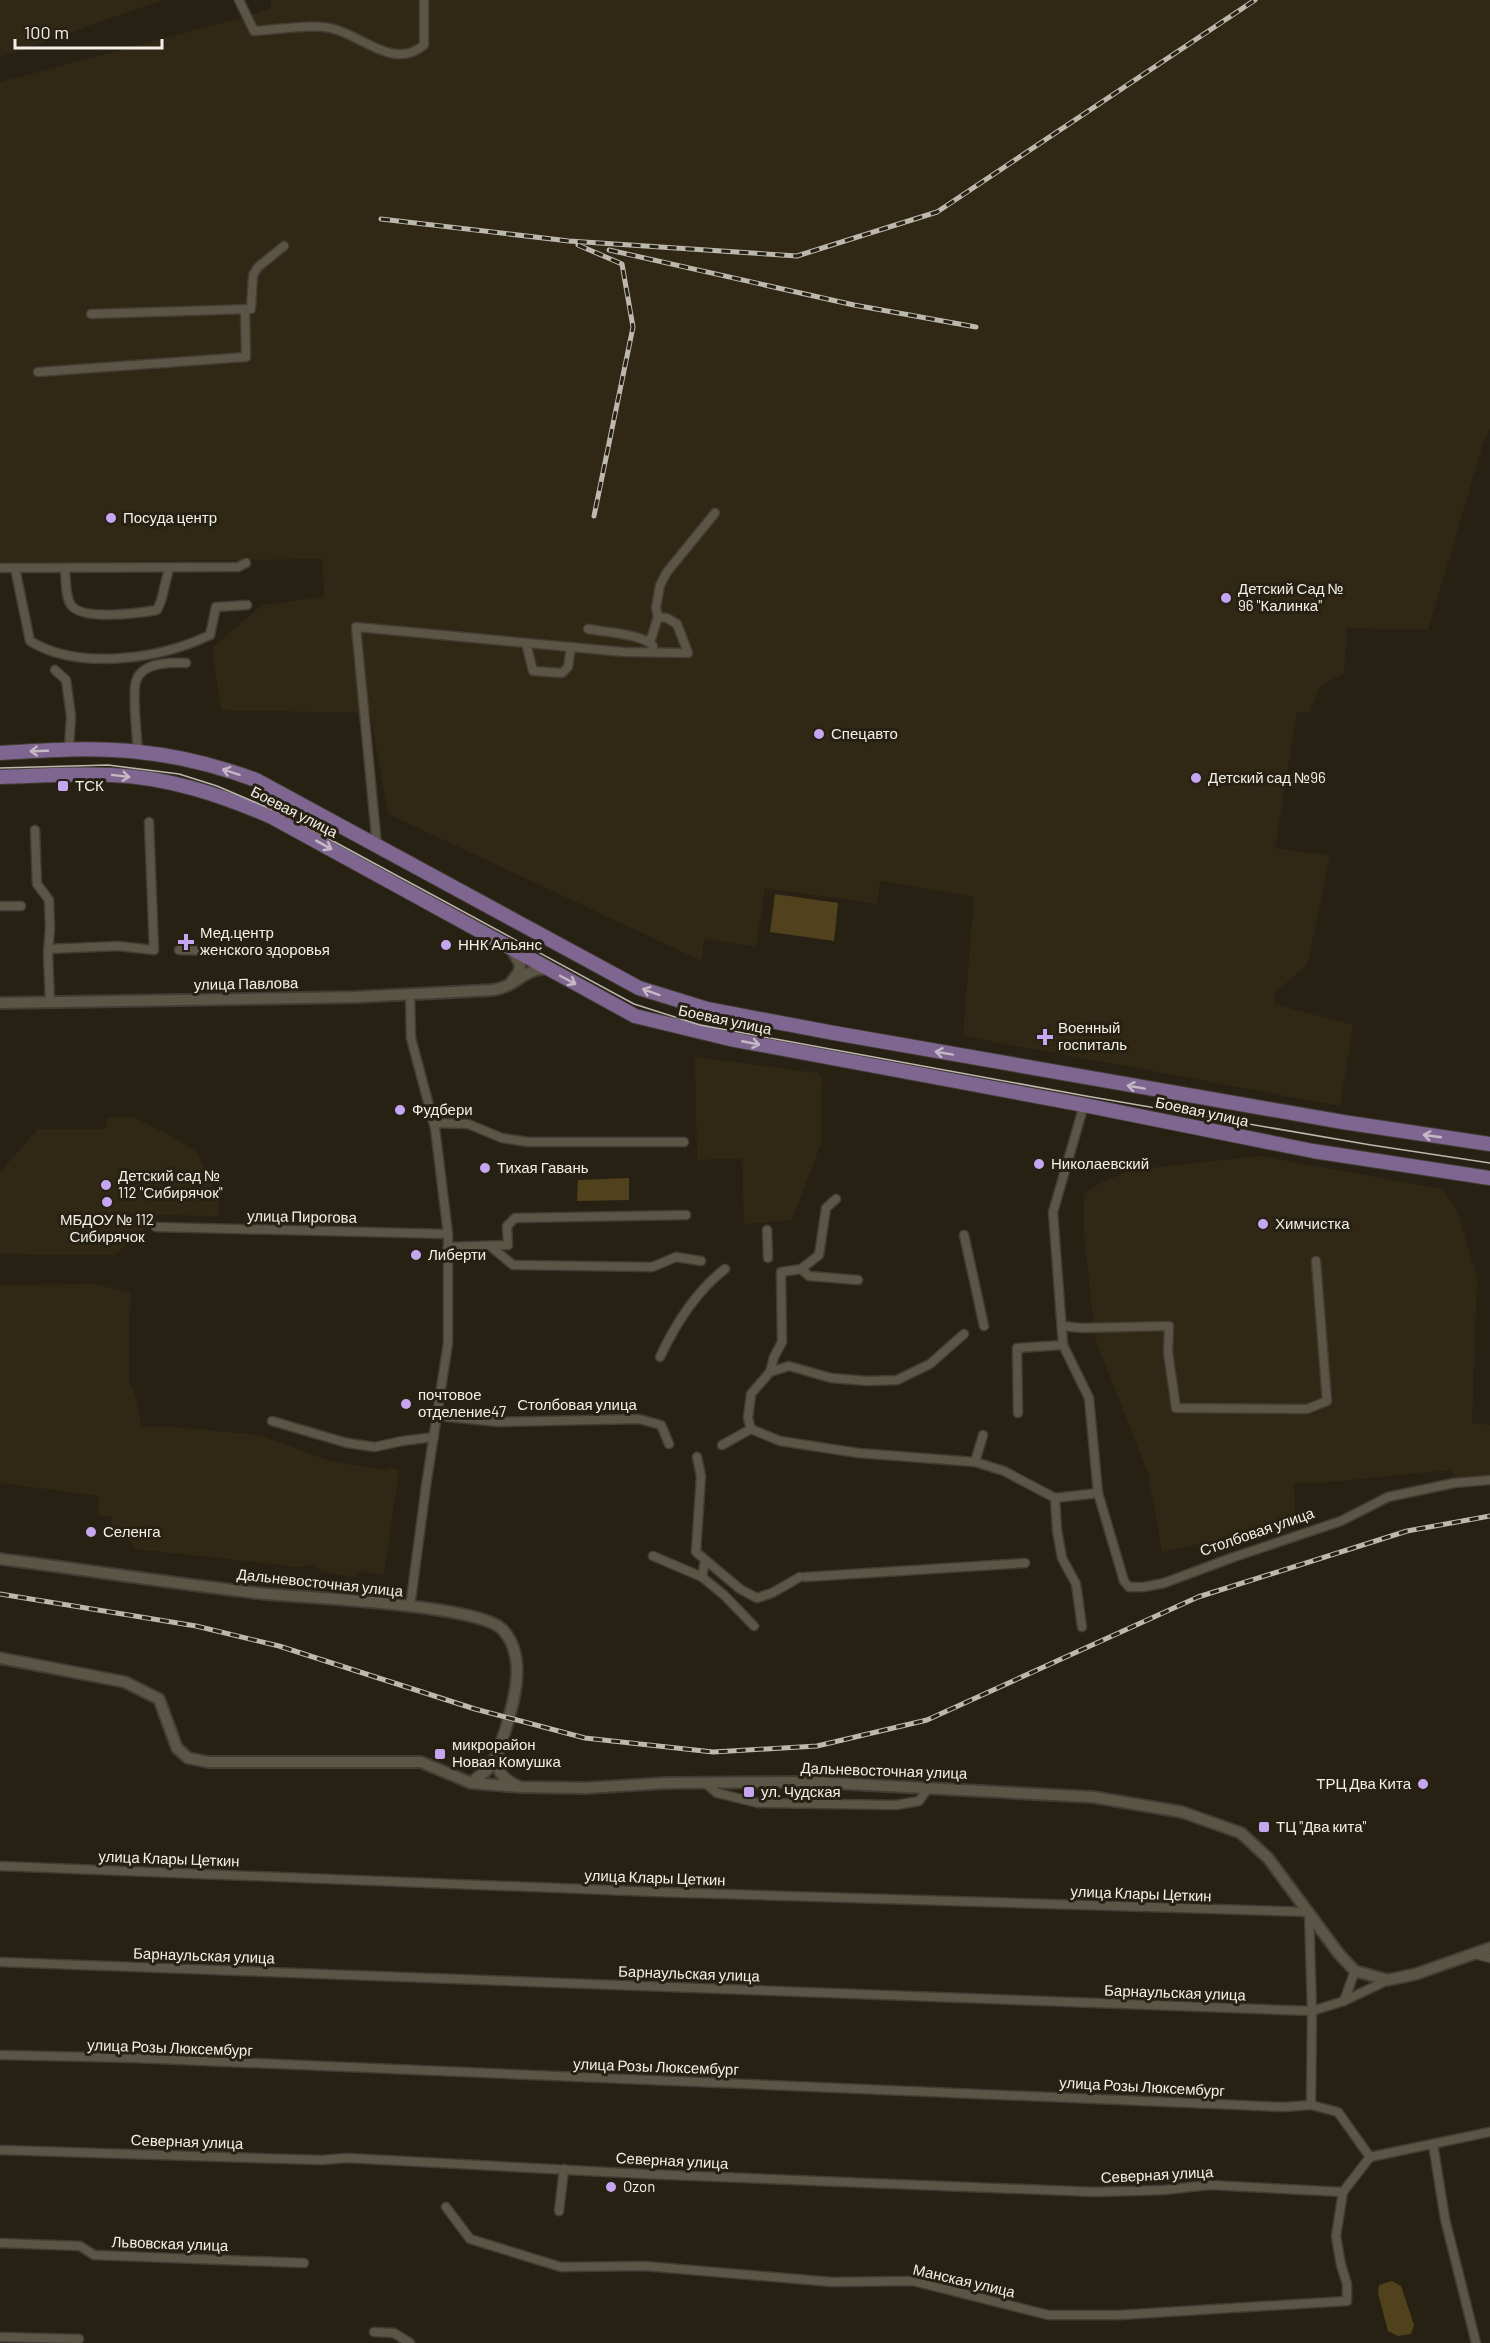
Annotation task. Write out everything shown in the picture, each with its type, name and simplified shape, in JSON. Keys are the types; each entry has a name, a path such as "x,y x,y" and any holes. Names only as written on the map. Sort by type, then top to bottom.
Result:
{"main road":[{"name":"Боевая улица","path":"0,753 69,750 138,751 183,758 256,780 639,988 670,999 745,1016 1090,1079 1343,1122 1490,1144"},
{"name":"Боевая улица","path":"0,777 112,775 158,780 219,795 272,817 634,1016 681,1029 1313,1151 1490,1178"},
{"name":"Столбовая улица","path":"1084,1105 1090,1079"}],"street":[{"path":"239,0 254,31 318,27 334,29 386,53 402,55 418,50 424,45 424,0"},
{"path":"91,314 245,311 251,309 254,274 258,267 284,246"},
{"path":"38,372 246,357 245,311"},
{"path":"650,642 658,617 656,608 660,585 667,572 715,513"},
{"path":"0,568 238,567 246,563"},
{"path":"15,568 30,641 43,649 75,657 113,660 191,645 210,635 216,607 247,605"},
{"path":"65,568 67,593 71,605 81,613 133,614 157,610 169,568"},
{"path":"377,846 356,627 571,647 688,653 677,624 667,618 658,617"},
{"path":"588,629 625,634 650,642 659,653"},
{"path":"526,643 533,671 562,673 568,667 571,647"},
{"path":"138,751 135,722 136,681 142,673 166,662 186,663"},
{"path":"55,670 66,680 71,716 69,750"},
{"path":"48,949 118,946 154,950 149,822"},
{"path":"35,830 37,884 49,900 50,1002"},
{"path":"0,906 21,906"},
{"path":"179,950 213,951"},
{"name":"улица Павлова","path":"493,990 514,980 519,972 520,964 512,950"},
{"name":"улица Павлова","path":"0,1004 493,990 514,984 531,970 546,969"},
{"path":"410,994 411,1038 434,1123 448,1234 448,1343 410,1607"},
{"name":"Столбовая улица","path":"1084,1105 1053,1212 1057,1239 1063,1345 1089,1398 1098,1493 1124,1581 1129,1587 1137,1588 1164,1583 1341,1521 1388,1497 1454,1483 1490,1480"},
{"path":"434,1123 468,1124 502,1138 528,1142 684,1142"},
{"path":"751,1429 748,1418 752,1394 770,1372 774,1357 783,1342 781,1272 801,1269 819,1255 826,1208 836,1199"},
{"path":"448,1247 508,1245 507,1226 515,1218 686,1215"},
{"name":"улица Пирогова","path":"156,1227 448,1234"},
{"path":"767,1230 768,1258"},
{"path":"964,1235 984,1326"},
{"path":"490,1246 513,1265 652,1267 676,1257 701,1261"},
{"path":"1062,1326 1082,1328 1169,1326 1167,1352 1176,1408 1307,1409 1328,1401 1316,1261"},
{"path":"660,1357 688,1308 712,1278 725,1269"},
{"path":"801,1269 808,1276 858,1280"},
{"path":"770,1372 789,1366 831,1378 868,1381 897,1380 930,1364 964,1334"},
{"path":"1018,1413 1017,1348 1063,1345"},
{"name":"Столбовая улица","path":"437,1416 499,1422 639,1419 662,1425 669,1444"},
{"path":"272,1421 347,1443 375,1447 434,1437"},
{"path":"722,1445 751,1429"},
{"path":"751,1429 780,1441 858,1453 975,1462 1004,1471 1055,1498 1098,1493"},
{"path":"975,1462 983,1435"},
{"path":"697,1457 701,1476 696,1552 740,1589 757,1598 772,1593 802,1577 1025,1563"},
{"path":"1055,1498 1062,1558 1076,1584 1082,1627"},
{"path":"652,1556 702,1577 724,1595 754,1626"},
{"name":"Дальневосточная улица","path":"0,1559 257,1593 410,1607 471,1615 489,1621 501,1629 510,1640 516,1656 517,1673 508,1719 497,1755 487,1770 471,1783"},
{"path":"702,1577 705,1560"},
{"name":"Дальневосточная улица","path":"0,1658 124,1682 159,1699 177,1748 188,1758 208,1762 421,1762 471,1783 521,1787 586,1788 705,1783 812,1782 929,1787 1093,1797 1182,1812 1241,1833 1268,1858 1309,1912"},
{"path":"497,1755 500,1772 510,1782 521,1787"},
{"path":"705,1783 717,1794 758,1803 781,1804 896,1805 919,1801 929,1787"},
{"name":"улица Клары Цеткин","path":"0,1866 669,1892 1309,1912"},
{"path":"1309,1912 1339,1954 1355,1971 1388,1980 1416,1974 1490,1948"},
{"path":"1309,1912 1312,2012 1311,2105 1338,2112 1370,2157"},
{"path":"1474,1954 1490,1958"},
{"name":"Барнаульская улица","path":"0,1962 1312,2012 1344,2001 1388,1980"},
{"path":"1344,2001 1355,1971"},
{"name":"улица Розы Люксембург","path":"0,2055 147,2059 1284,2107 1311,2105"},
{"path":"1343,2192 1370,2157 1490,2132"},
{"path":"1433,2144 1445,2219 1476,2343"},
{"name":"Северная улица","path":"0,2150 321,2160 347,2158 1084,2191 1164,2190 1209,2185 1343,2192"},
{"path":"559,2211 564,2169"},
{"name":"Манская улица","path":"446,2207 470,2239 561,2267 644,2266 832,2282 913,2281 1048,2315 1119,2315 1347,2301 1347,2284 1336,2236 1343,2192"},
{"name":"Львовская улица","path":"0,2243 80,2246 94,2254 304,2263"},
{"path":"374,2332 394,2333 410,2343"},
{"path":"0,2337 79,2339"}],"shaded area":[{"path":"0,0 163,0 0,57"},
{"path":"271,0 1490,0 1490,429 1483,444 1428,630 1347,628 1344,673 1319,687 1310,713 1297,712 1275,848 1330,856 1307,965 1276,992 1274,1004 1353,1025 1340,1106 963,1036 974,897 880,881 877,904 765,888 756,947 704,939 702,961 388,814 370,713 221,710 212,648 262,605 324,597 323,559 0,563 0,82 252,15 270,8"},
{"path":"775,894 838,903 834,941 770,932"},
{"path":"695,1057 817,1073 822,1077 821,1144 792,1220 744,1224 742,1158 697,1160"},
{"name":"Детский сад № 112 \"Сибирячок\"","path":"133,1117 172,1136 197,1152 219,1198 219,1216 159,1215 115,1255 0,1254 0,1172 38,1129 106,1129 107,1118"},
{"path":"1260,1156 1442,1189 1457,1210 1477,1278 1472,1423 1490,1425 1490,1476 1459,1478 1449,1470 1330,1482 1294,1483 1296,1524 1162,1552 1148,1473 1095,1338 1084,1233 1084,1194 1100,1183 1131,1170"},
{"path":"629,1178 629,1200 577,1201 578,1180"},
{"path":"95,1284 130,1293 129,1381 137,1399 141,1427 163,1426 259,1435 333,1462 399,1470 384,1575 361,1571 355,1577 320,1571 314,1564 298,1567 136,1549 125,1535 111,1532 112,1517 97,1515 99,1496 0,1483 0,1285"},
{"path":"1392,2281 1401,2286 1414,2325 1411,2334 1398,2336 1388,2331 1378,2293 1379,2285"}],"tram line":[{"path":"0,768 108,765 179,774 217,786 285,815 634,1004 700,1025 1086,1096 1490,1163"}],"railway":[{"path":"381,219 569,241 797,256 937,212 1255,0"},
{"path":"578,245 622,264 633,327 594,516"},
{"path":"609,250 854,305 976,327"},
{"path":"0,1594 196,1626 279,1646 475,1709 585,1738 713,1752 817,1746 927,1720 1198,1597 1407,1531 1490,1516"}],"place":[{"name":"Посуда центр","path":"111,518"},
{"name":"Детский Сад № 96 \"Калинка\"","path":"1226,598"},
{"name":"Спецавто","path":"819,734"},
{"name":"Детский сад №96","path":"1196,778"},
{"name":"ТСК","path":"63,786"},
{"name":"Мед.центр женского здоровья","path":"186,942"},
{"name":"ННК Альянс","path":"446,945"},
{"name":"Военный госпиталь","path":"1045,1037"},
{"name":"Фудбери","path":"400,1110"},
{"name":"Николаевский","path":"1039,1164"},
{"name":"Тихая Гавань","path":"485,1168"},
{"name":"Детский сад № 112 \"Сибирячок\"","path":"106,1185"},
{"name":"МБДОУ № 112 Сибирячок","path":"107,1202"},
{"name":"Химчистка","path":"1263,1224"},
{"name":"Либерти","path":"416,1255"},
{"name":"почтовое отделение47","path":"406,1404"},
{"name":"Селенга","path":"91,1532"},
{"name":"микрорайон Новая Комушка","path":"440,1754"},
{"name":"ТРЦ Два Кита","path":"1423,1784"},
{"name":"ул. Чудская","path":"749,1792"},
{"name":"ТЦ \"Два кита\"","path":"1264,1827"},
{"name":"Ozon","path":"611,2187"}]}
